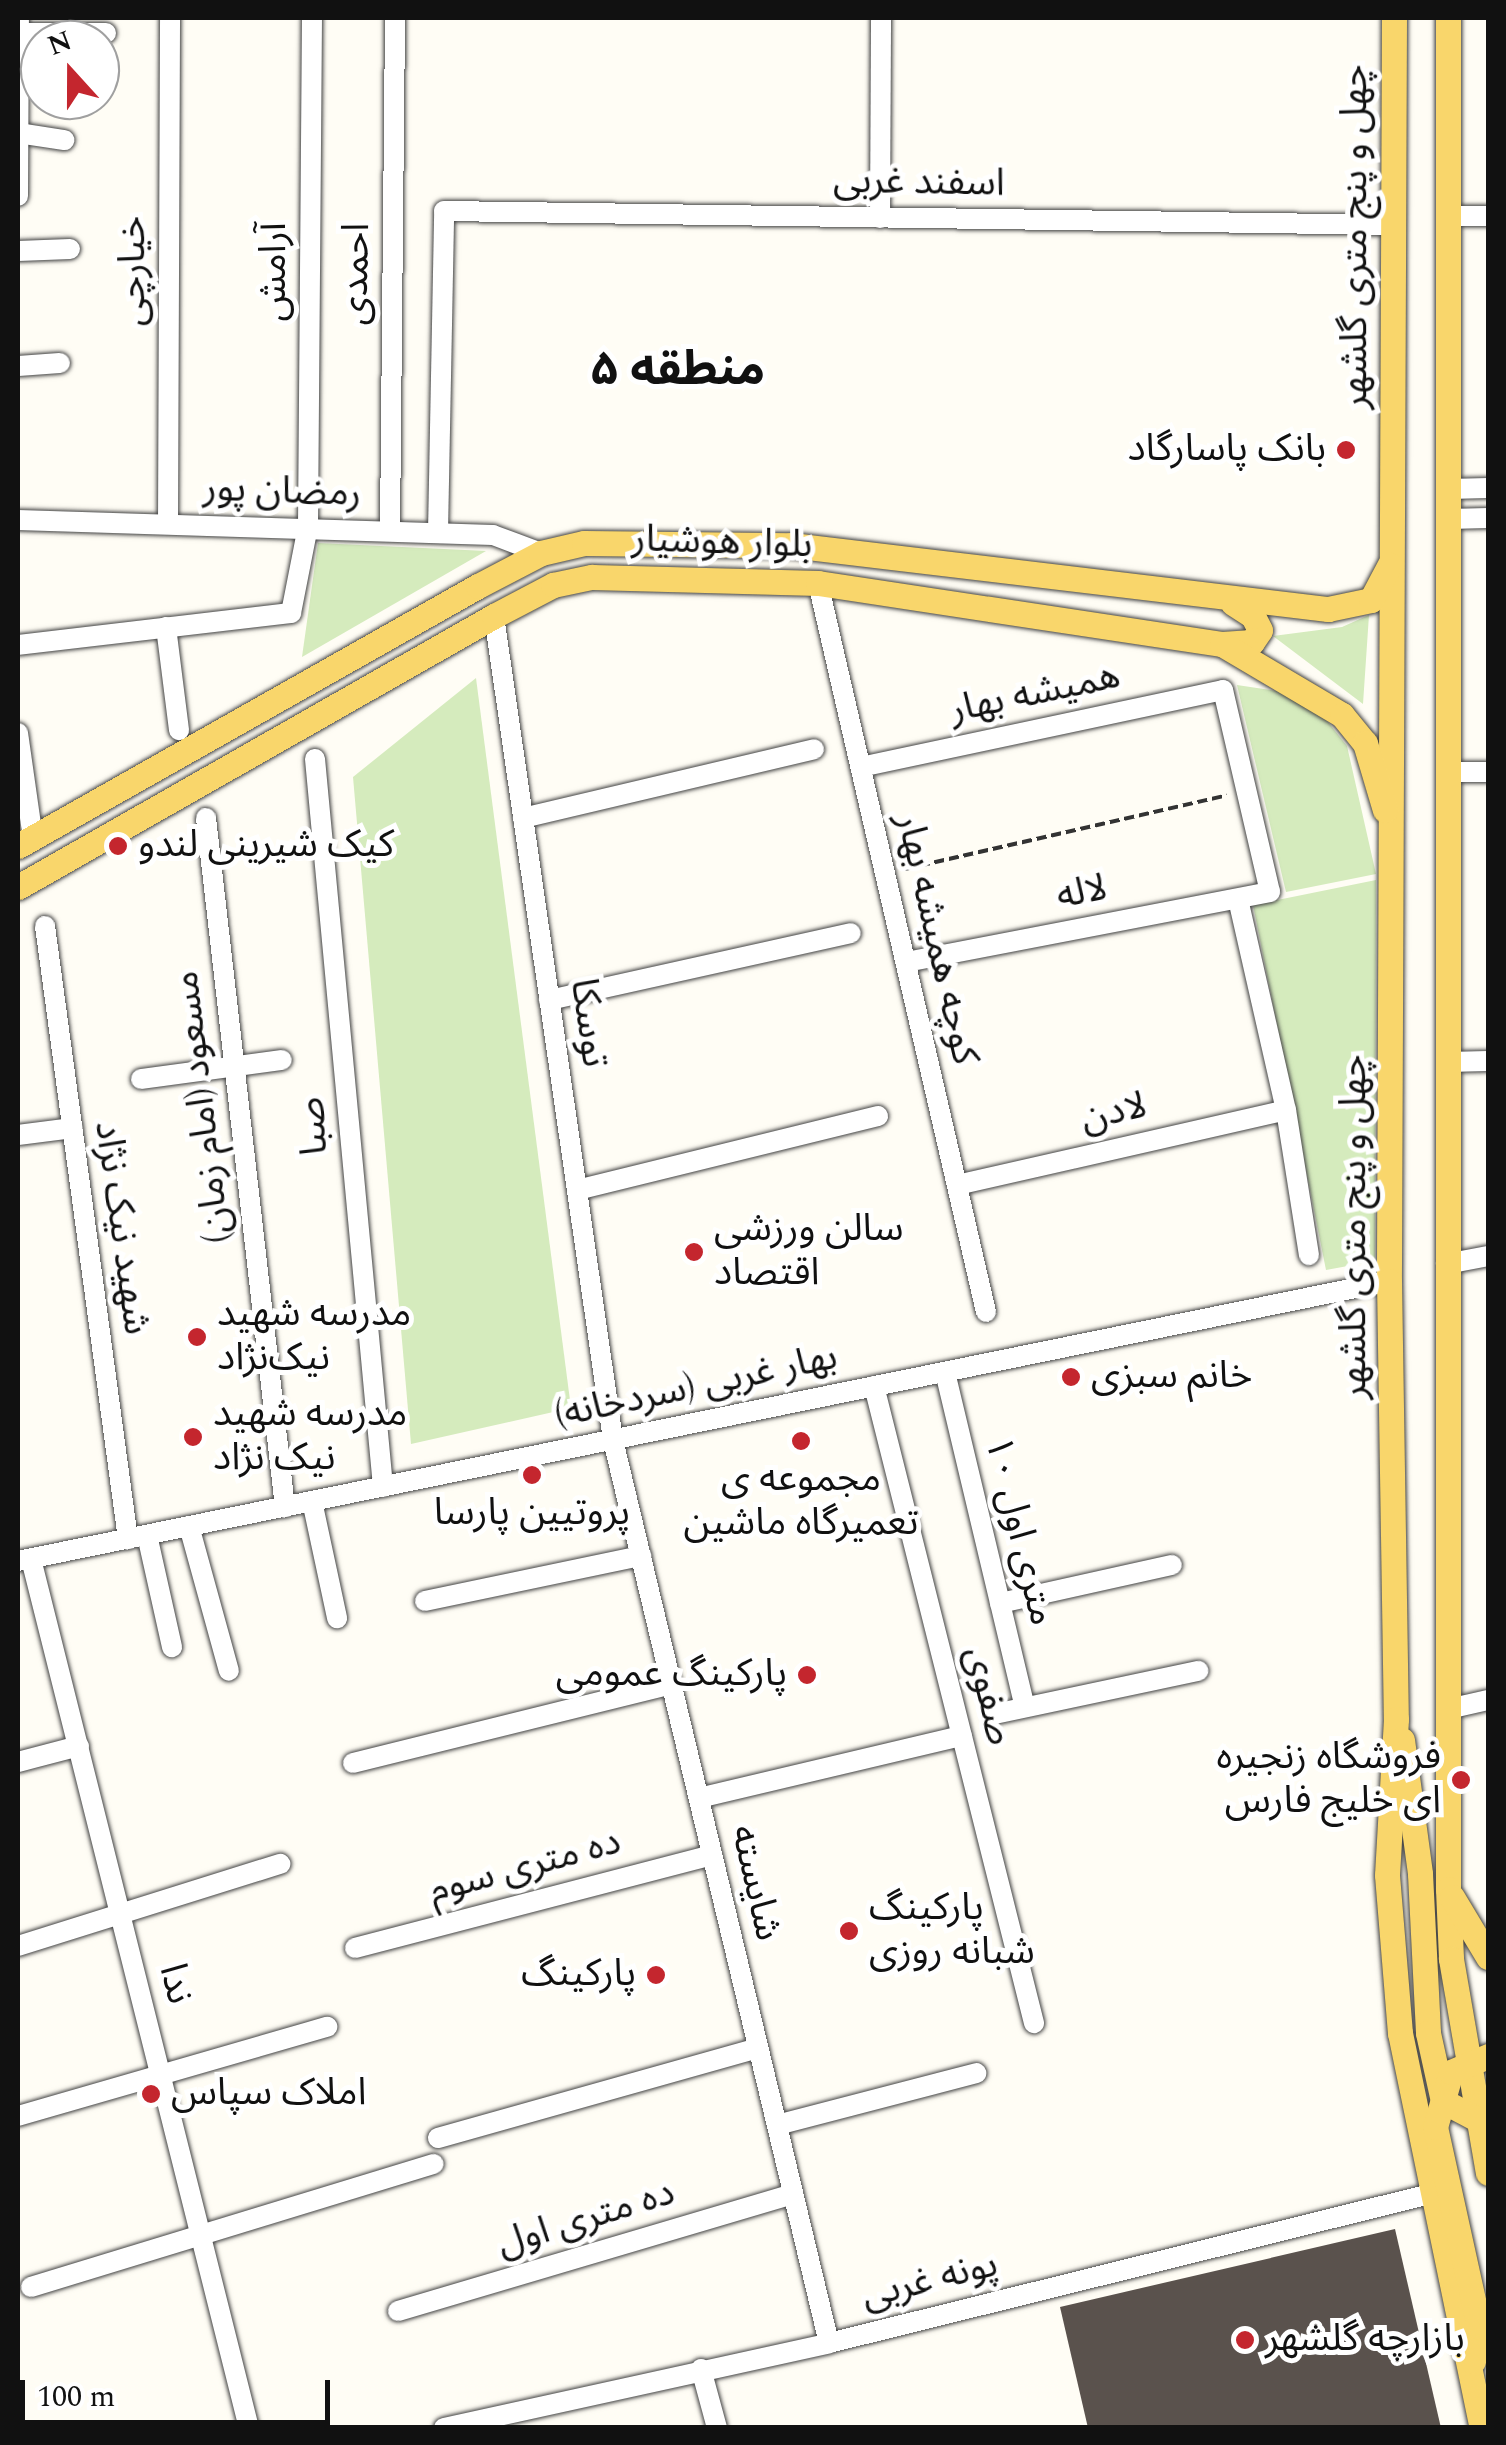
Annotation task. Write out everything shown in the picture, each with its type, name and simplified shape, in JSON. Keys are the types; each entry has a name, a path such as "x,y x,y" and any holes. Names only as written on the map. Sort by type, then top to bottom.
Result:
{"main road":[{"name":"چهل و پنج متری گلشهر","path":"1394,18 1390,1281 1396,1719 1387,1875 1391,1958 1482,2428"},
{"path":"1448,18 1448,1889 1463,2028 1478,2058 1488,2169 1437,2184 1435,2127 1451,2072 1478,2058"},
{"name":"بلوار هوشیار","path":"26,842 541,553 584,544 791,545 1230,602 1344,609 1371,600 1392,560"},
{"name":"بلوار هوشیار","path":"22,879 494,616 553,585 592,577 818,583 1222,644 1342,715 1365,743 1394,839"},
{"path":"1222,644 1252,642 1260,630 1254,616 1230,602"},
{"path":"1396,1719 1411,1770 1428,2033 1443,2101"},
{"path":"1448,1889 1488,1957"},
{"path":"1428,2033 1442,2041 1463,2028"},
{"path":"1443,2101 1483,2119"}],"street":[{"name":"خیارچی","path":"168,524 170,18"},
{"name":"آرامش","path":"166,627 291,613 308,526 312,18"},
{"name":"احمدی","path":"390,530 395,18"},
{"path":"880,218 881,18"},
{"path":"18,196 19,25"},
{"path":"18,133 64,140"},
{"name":"اسفند غربی","path":"438,533 444,212 1394,225"},
{"path":"1448,216 1488,216"},
{"path":"18,250 70,249"},
{"path":"18,366 60,362"},
{"path":"1448,489 1488,488"},
{"path":"1448,519 1488,518"},
{"name":"رمضان پور","path":"18,520 308,526 494,535 541,553"},
{"name":"کوچه همیشه بهار","path":"818,583 986,1312"},
{"name":"توسکا","path":"494,616 613,1440"},
{"path":"18,645 166,627 180,730"},
{"name":"همیشه بهار","path":"861,768 1223,690 1247,791"},
{"path":"18,732 26,842"},
{"path":"523,818 814,748"},
{"name":"صبا","path":"315,759 383,1486"},
{"path":"1447,772 1488,772"},
{"name":"لاله","path":"906,962 1270,892 1247,791"},
{"name":"مسعود (امام زمان)","path":"206,818 285,1507"},
{"path":"1238,900 1286,1110 1308,1255"},
{"name":"شهید نیک نژاد","path":"45,926 72,1128 137,1537 172,1646"},
{"path":"549,1000 851,932"},
{"path":"141,1079 282,1060"},
{"path":"1446,1062 1488,1062"},
{"name":"لادن","path":"957,1185 1286,1110"},
{"path":"577,1190 878,1116"},
{"path":"18,1135 72,1128"},
{"path":"1446,1264 1488,1256"},
{"name":"بهار غربی (سردخانه)","path":"24,1560 1390,1281"},
{"name":"۱۰ متری اول","path":"945,1372 1026,1707"},
{"name":"صفوی","path":"874,1386 1034,2023"},
{"name":"شایسته","path":"613,1440 829,2342"},
{"path":"312,1501 337,1618"},
{"path":"188,1526 229,1671"},
{"path":"425,1602 641,1556"},
{"name":"ندا","path":"24,1560 78,1746 249,2428"},
{"path":"1000,1603 1172,1565"},
{"path":"995,1714 1198,1671"},
{"path":"353,1763 672,1684"},
{"path":"1448,1709 1488,1700"},
{"path":"699,1798 962,1736"},
{"path":"18,1762 78,1746"},
{"name":"ده متری سوم","path":"355,1948 712,1854"},
{"path":"18,1946 280,1864"},
{"path":"18,2116 327,2027"},
{"path":"438,2138 758,2048"},
{"path":"777,2125 976,2073"},
{"path":"31,2287 434,2164"},
{"name":"پونه غربی","path":"444,2428 829,2342 1437,2184"},
{"name":"ده متری اول","path":"398,2311 794,2194"},
{"path":"701,2370 716,2428"}],"path":[{"path":"885,874 1247,791"}],"green space":[{"path":"318,543 486,551 302,657"},
{"path":"1369,615 1363,704 1273,636 1342,627"},
{"path":"476,678 571,1408 411,1444 353,777"},
{"path":"1237,685 1283,692 1324,717 1347,746 1376,874 1286,892"},
{"path":"1376,880 1375,1261 1326,1270 1253,905"}],"building":[{"name":"بازارچه گلشهر","path":"1395,2229 1441,2428 1088,2428 1060,2307"}],"place":[{"name":"بانک پاسارگاد","path":"1346,450"},
{"name":"کیک شیرینی لندو","path":"118,846"},
{"name":"سالن ورزشی اقتصاد","path":"694,1252"},
{"name":"مدرسه شهید نیک‌نژاد","path":"197,1337"},
{"name":"خانم سبزی","path":"1071,1377"},
{"name":"مدرسه شهید نیک نژاد","path":"193,1437"},
{"name":"مجموعه ی تعمیرگاه ماشین","path":"801,1441"},
{"name":"پروتیین پارسا","path":"532,1475"},
{"name":"پارکینگ عمومی","path":"807,1675"},
{"name":"فروشگاه زنجیره ای خلیج فارس","path":"1461,1780"},
{"name":"پارکینگ شبانه روزی","path":"849,1931"},
{"name":"پارکینگ","path":"656,1975"},
{"name":"املاک سپاس","path":"151,2094"},
{"name":"بازارچه گلشهر","path":"1245,2340"}],"district":[{"name":"منطقه ۵","path":"678,370"}]}
